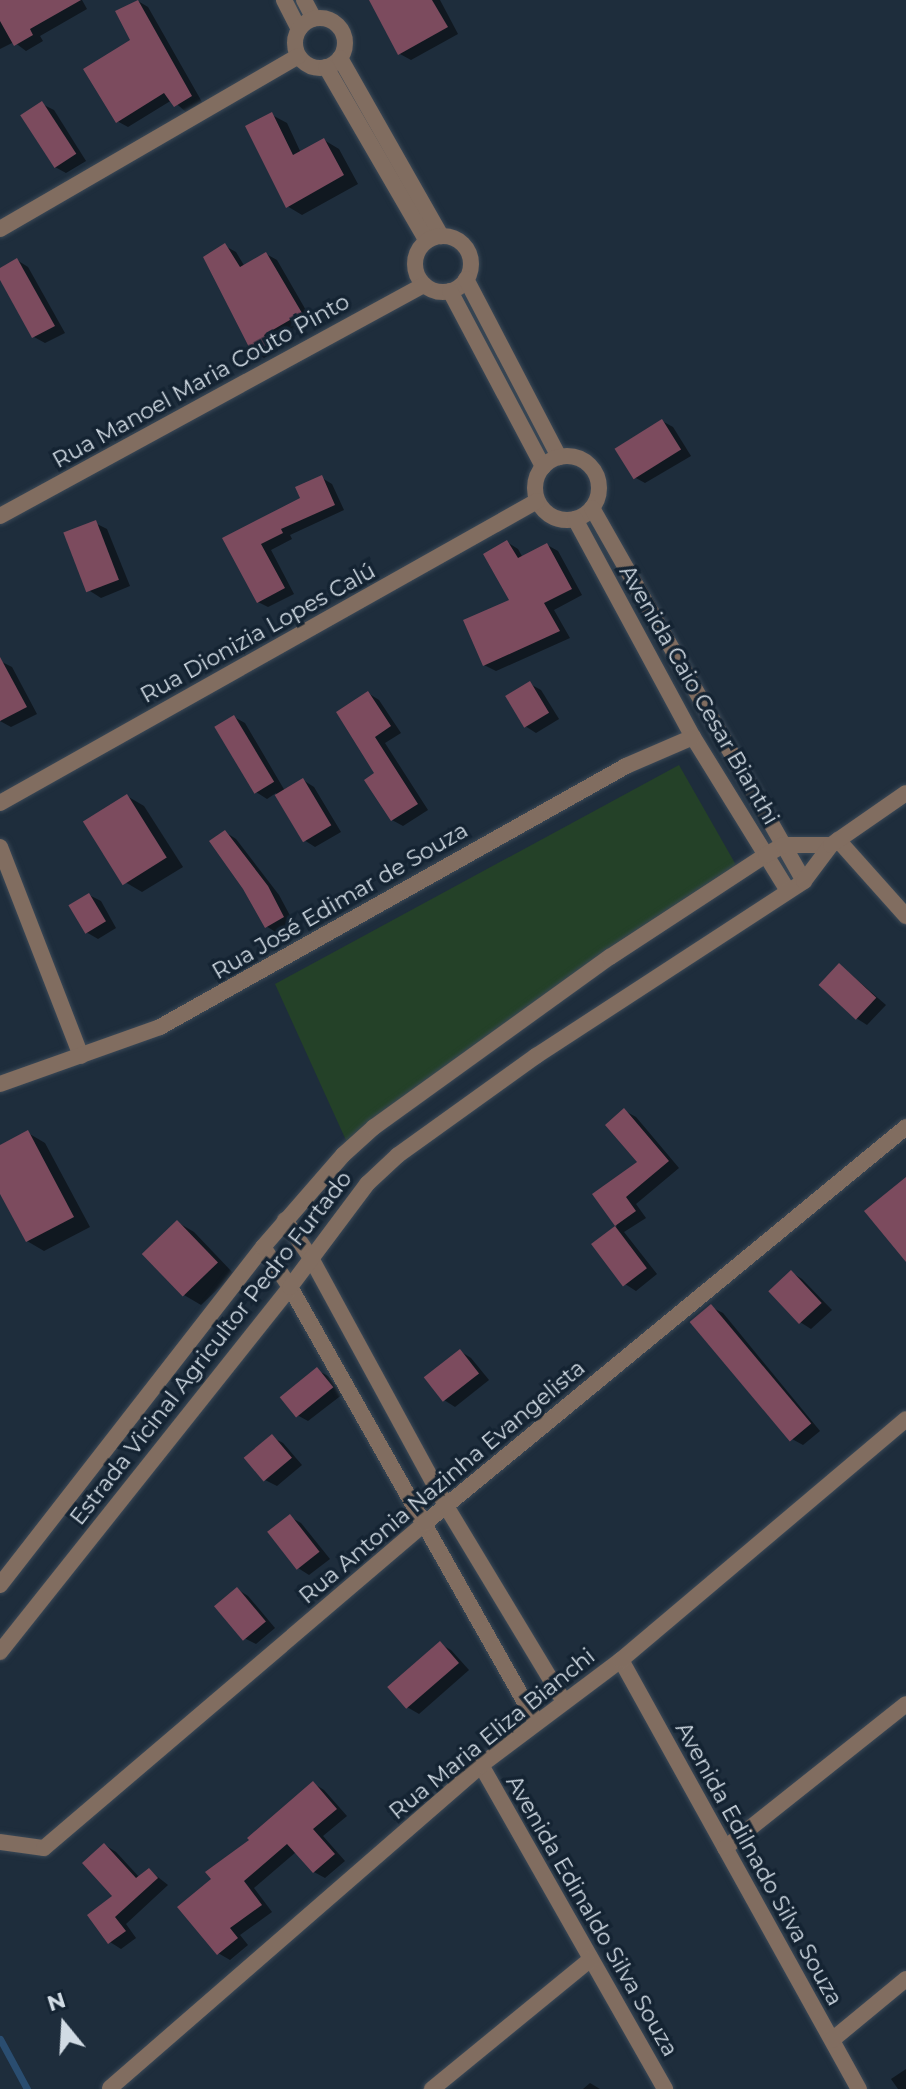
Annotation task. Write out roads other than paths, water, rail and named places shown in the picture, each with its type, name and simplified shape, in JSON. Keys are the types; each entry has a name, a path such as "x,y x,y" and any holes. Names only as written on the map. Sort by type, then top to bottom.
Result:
{"street":[{"path":"284,0 299,29 295,45 307,65 333,63 345,47 342,31 329,20 314,19 299,29"},
{"path":"304,0 314,19"},
{"path":"0,229 299,56"},
{"path":"333,63 434,239 464,246 470,262 466,279 450,291 441,292 424,285 414,263 434,239"},
{"path":"466,279 559,457"},
{"name":"Rua Manoel Maria Couto Pinto","path":"0,516 424,285"},
{"path":"450,291 543,467"},
{"path":"559,457 579,458 594,470 599,490 592,508 575,519 557,519 537,501 535,483 543,467 559,457"},
{"name":"Rua Dionizia Lopes Calú","path":"0,803 537,501"},
{"name":"Avenida Caio Cesar Bianthi","path":"592,508 804,881"},
{"name":"Avenida Caio Cesar Bianthi","path":"575,519 693,737 788,891"},
{"name":"Rua José Edimar de Souza","path":"0,1084 160,1027 626,766 693,737"},
{"name":"Estrada Vicinal Agricultor Pedro Furtado","path":"0,1652 290,1287 367,1184 398,1155 536,1056 804,881 834,843 906,793"},
{"path":"783,845 834,843 906,916"},
{"name":"Estrada Vicinal Agricultor Pedro Furtado","path":"0,1585 263,1247 343,1155 374,1127 610,957 783,845"},
{"path":"0,847 81,1056"},
{"name":"Rua Antonia Nazinha Evangelista","path":"0,1842 44,1848 425,1523 906,1127"},
{"path":"285,1220 311,1258 446,1506 563,1700"},
{"path":"263,1247 290,1287 536,1722"},
{"name":"Rua Maria Eliza Bianchi","path":"110,2088 481,1765 563,1700 621,1660 906,1419"},
{"name":"Avenida Edilnado Silva Souza","path":"621,1660 859,2089"},
{"path":"725,1848 906,1704"},
{"name":"Avenida Edinaldo Silva Souza","path":"481,1765 665,2089"},
{"path":"432,2089 591,1959"},
{"path":"832,2040 906,1979"}],"waterway":[{"path":"0,2039 27,2089"}]}
